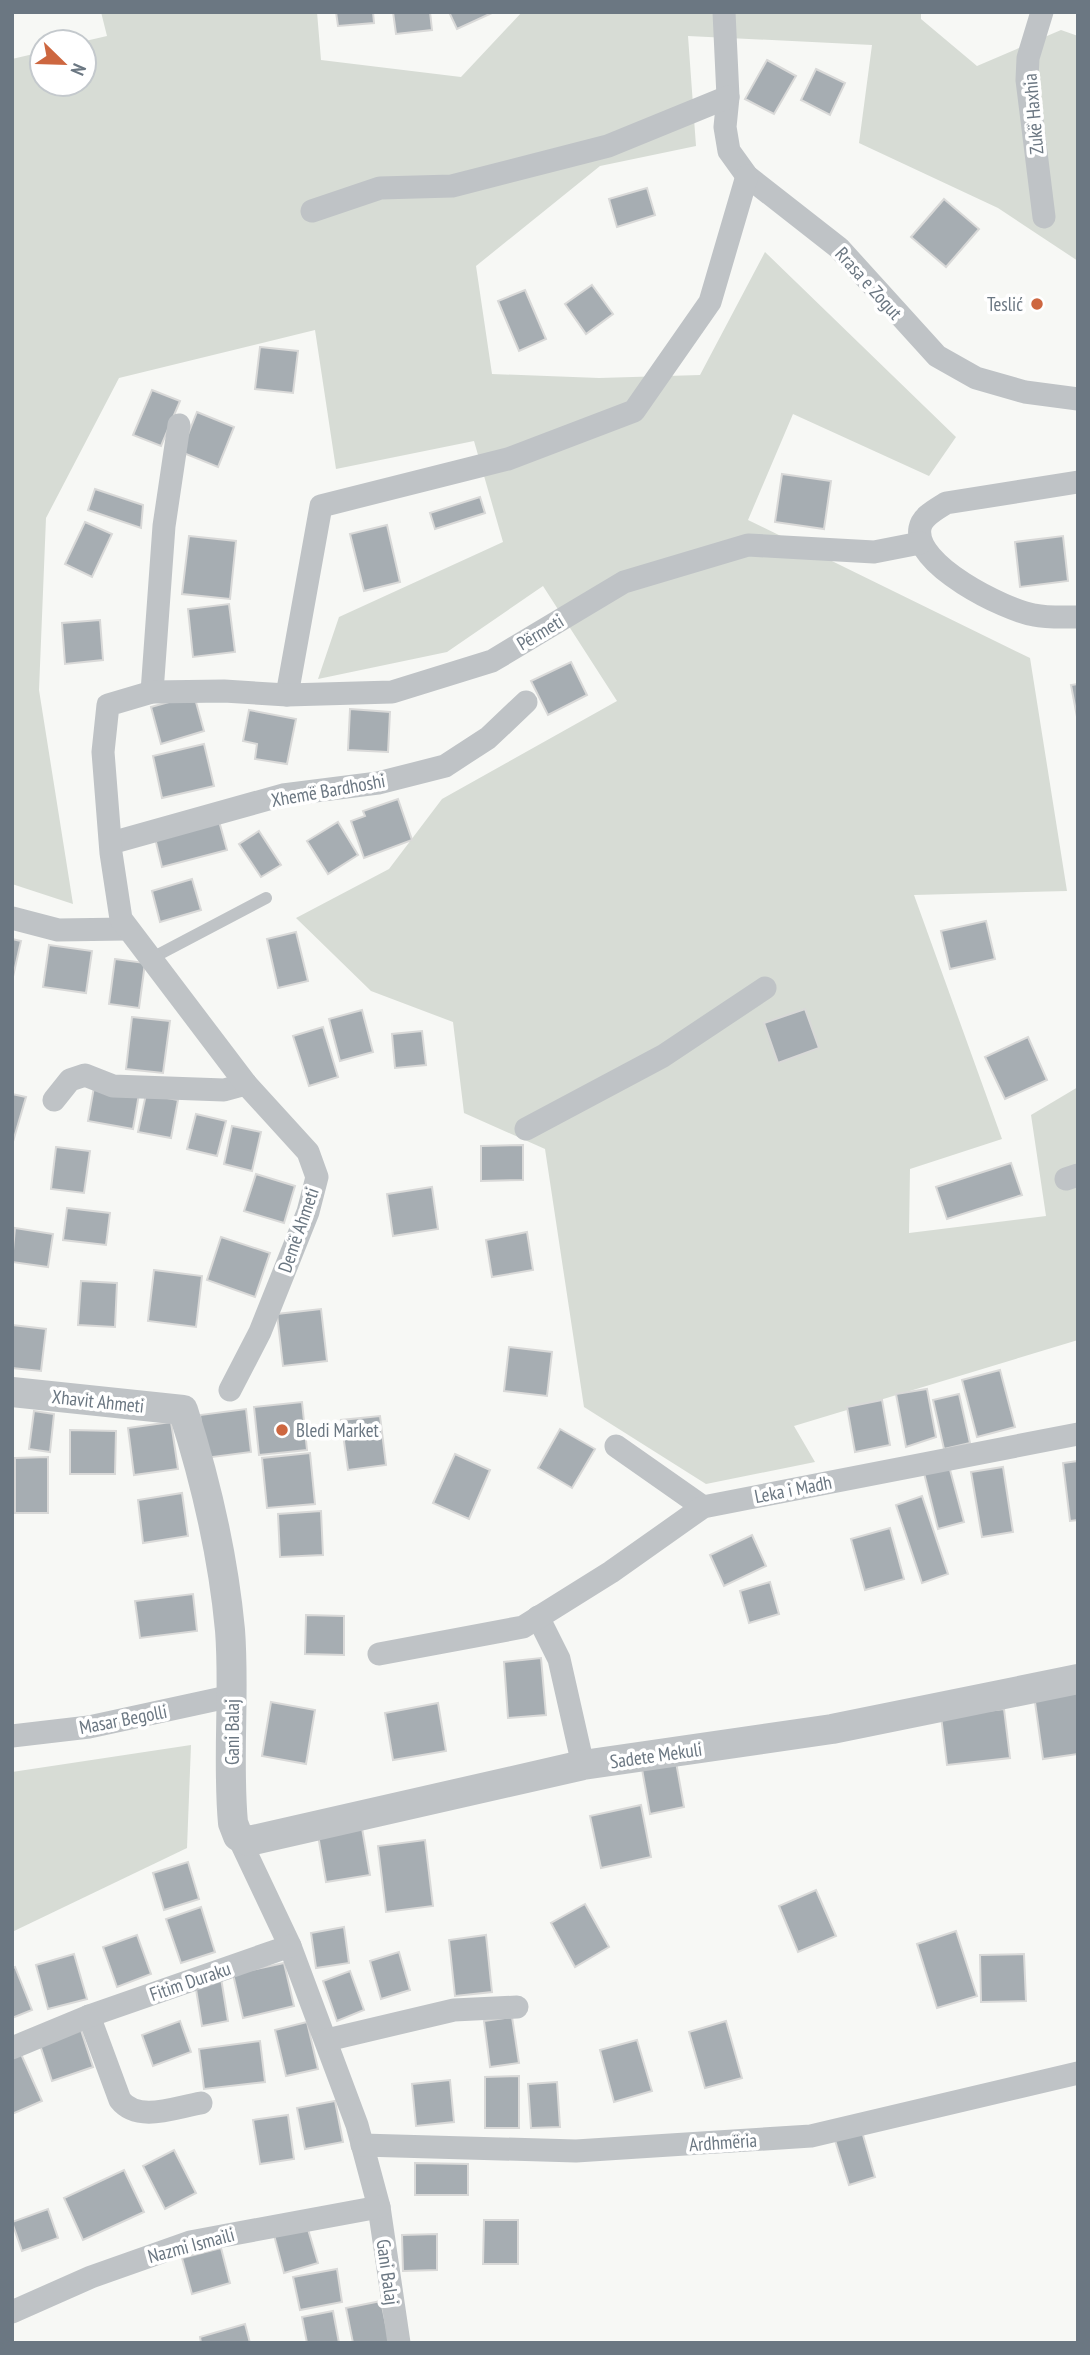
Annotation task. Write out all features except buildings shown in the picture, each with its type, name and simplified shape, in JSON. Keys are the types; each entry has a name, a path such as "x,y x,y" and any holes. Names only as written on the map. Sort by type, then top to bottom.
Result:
{"street":[{"name":"Rrasa e Zogut","path":"724,12 728,97 725,127 729,151 747,176 839,248 937,356 976,378 1025,392 1078,399"},
{"name":"Zukë Haxhia","path":"1042,12 1028,58 1027,80 1044,217"},
{"path":"313,211 380,187 452,186 608,146 728,97"},
{"path":"287,695 321,506 508,460 634,411 710,302 747,176"},
{"path":"152,692 163,538 179,425"},
{"path":"1078,482 946,503 930,513 920,527 920,543 963,583 1000,605 1035,615 1078,617"},
{"name":"Përmeti","path":"126,929 121,919 111,843 103,752 108,705 152,692 224,691 287,695 393,692 492,661 624,582 748,545 874,552 920,543"},
{"name":"Xhemë Bardhoshi","path":"111,843 283,796 378,783 445,766 488,738 526,702"},
{"path":"12,918 58,930 126,929"},
{"name":"Demë Ahmeti","path":"126,929 152,958 246,1084 308,1152 317,1177 309,1212 260,1332 230,1390"},
{"path":"526,1129 663,1056 765,988"},
{"path":"54,1100 70,1080 85,1075 113,1086 224,1090 246,1084"},
{"name":"Xhavit Ahmeti","path":"12,1392 183,1410"},
{"name":"Gani Balaj","path":"183,1410 207,1486 230,1630 232,1808 238,1836 290,1946 327,2040 362,2144 379,2207 399,2343"},
{"name":"Leka i Madh","path":"379,1654 523,1627 611,1572 703,1507 1078,1434"},
{"path":"616,1446 703,1507"},
{"path":"538,1617 559,1659 583,1765"},
{"name":"Sadete Mekuli","path":"238,1836 249,1841 261,1839 583,1765 832,1729 1078,1679"},
{"name":"Masar Begolli","path":"12,1736 89,1727 232,1696"},
{"name":"Fitim Duraku","path":"12,2048 89,2016 290,1946"},
{"path":"327,2040 454,2010 517,2007"},
{"path":"89,2016 120,2100 126,2108 141,2114 201,2103"},
{"name":"Ardhmëria","path":"362,2144 576,2151 811,2136 1078,2073"},
{"name":"Nazmi Ismaili","path":"12,2312 91,2277 190,2242 379,2207"}],"lane":[{"path":"152,958 266,898"}],"shaded area":[{"path":"101,12 317,12 321,60 461,77 522,12 921,12 921,19 977,66 1061,30 1078,36 1078,261 998,208 859,143 872,45 688,36 696,146 600,166 476,266 492,374 599,378 700,375 765,252 956,437 929,476 793,414 748,520 1030,658 1067,891 914,895 1002,1139 910,1169 909,1233 1046,1216 1031,1115 1078,1087 1078,1340 794,1426 815,1462 706,1484 584,1407 545,1149 464,1113 453,1022 371,991 296,918 389,869 442,799 617,701 543,586 447,652 318,679 339,617 503,542 474,441 336,469 315,330 119,378 46,518 39,690 73,904 12,884 12,59 28,55 28,98 98,98 98,38 107,36"},
{"path":"191,1745 187,1848 12,1932 12,1772"}],"place":[{"name":"Teslić","path":"1037,304"},
{"name":"Bledi Market","path":"282,1430"}]}
